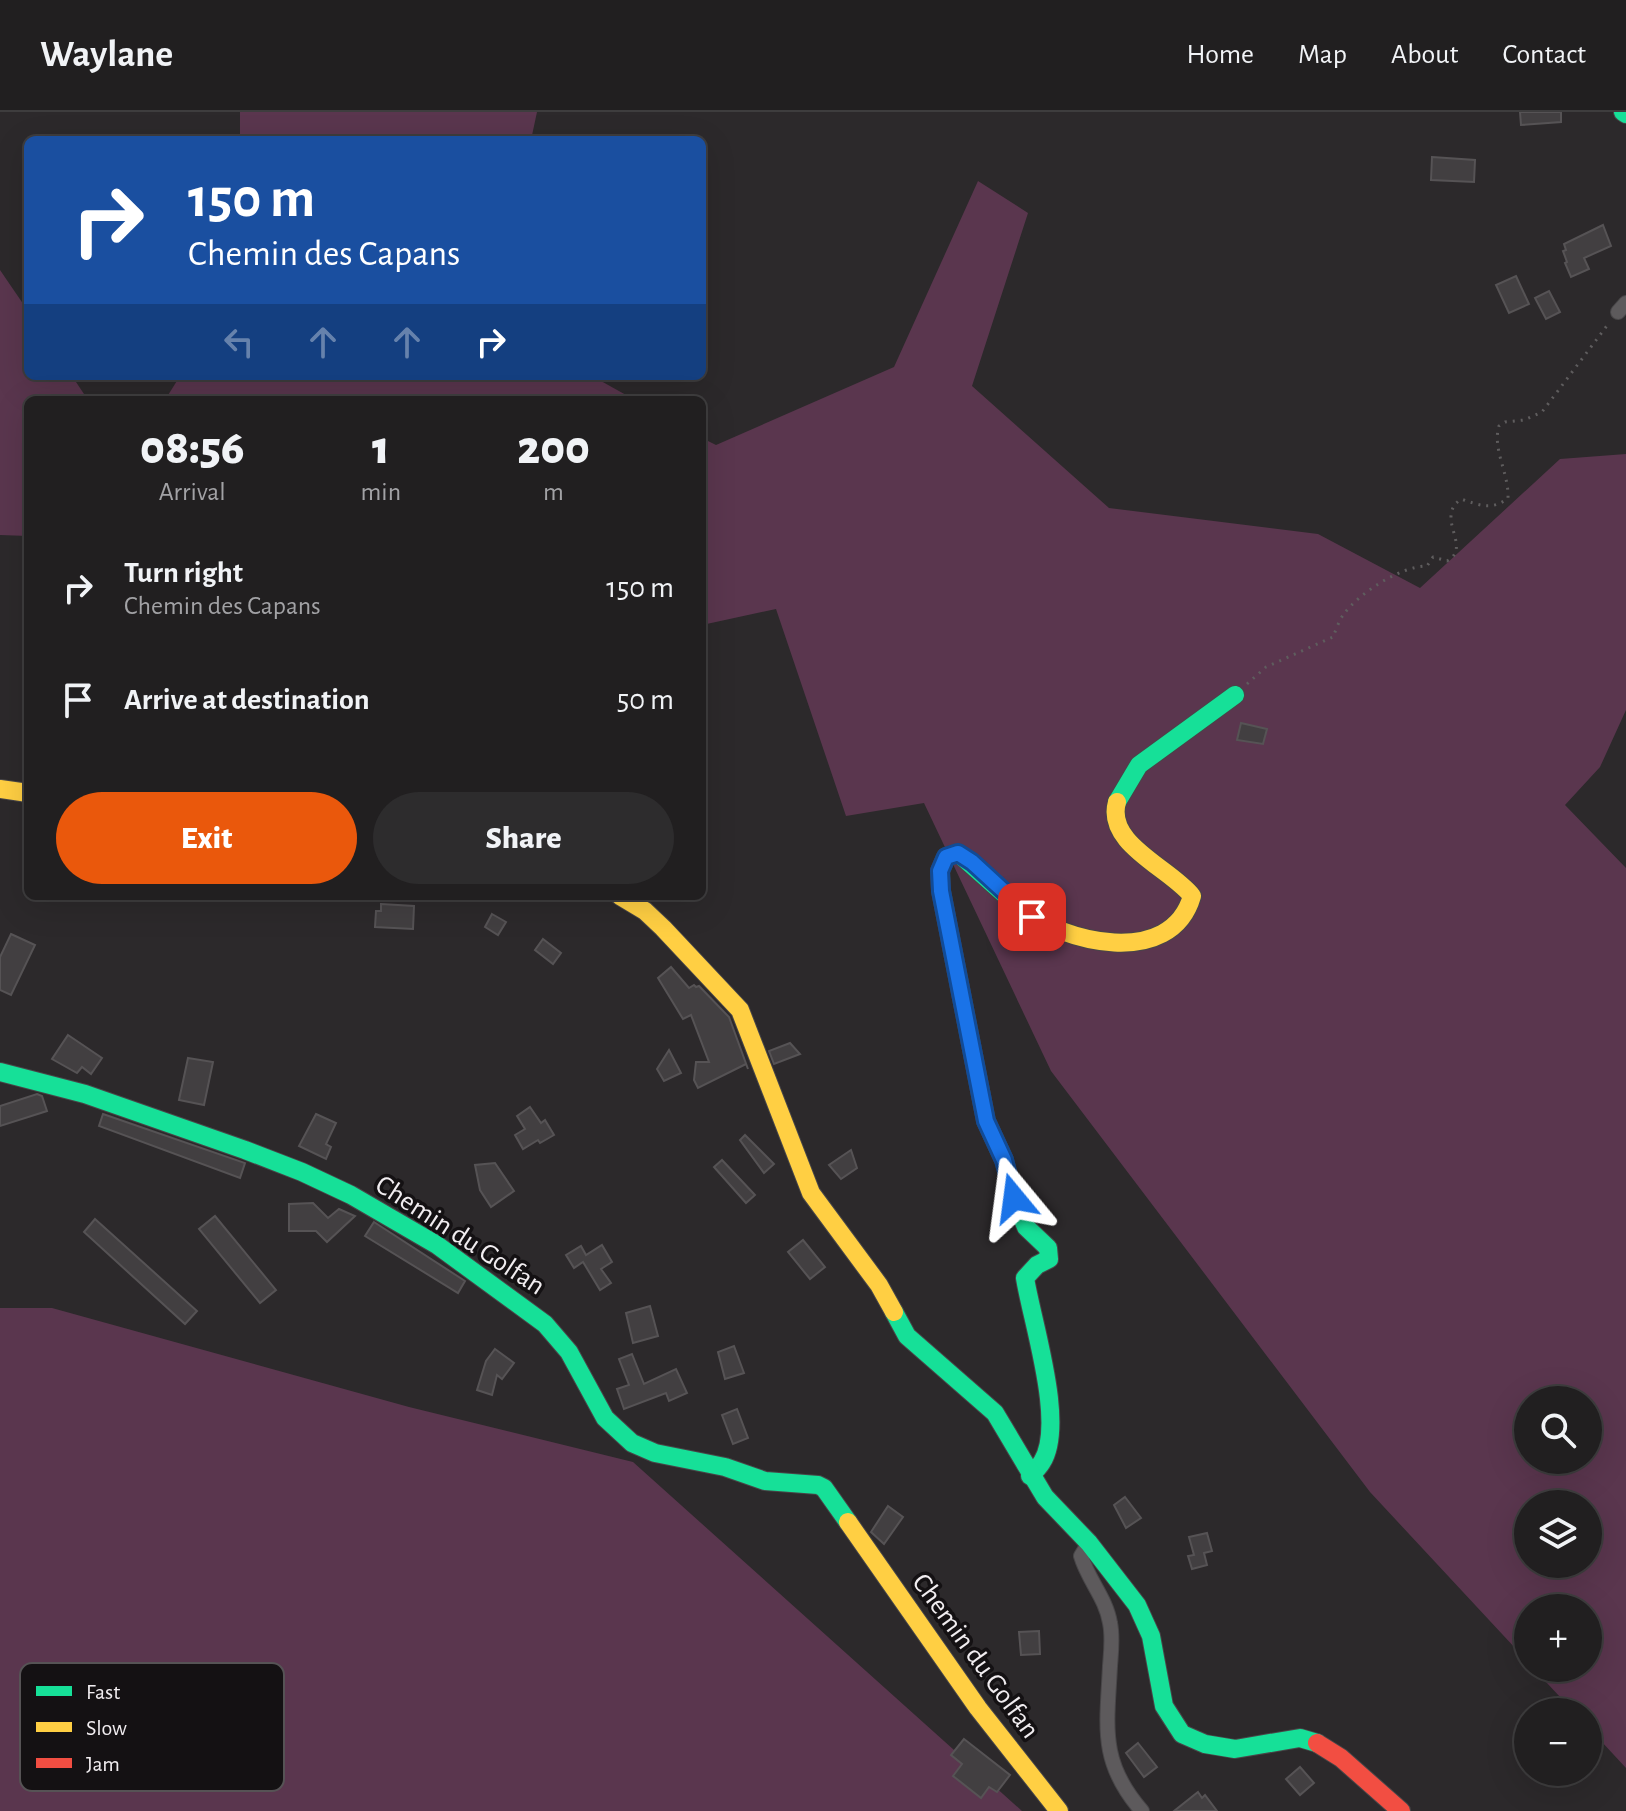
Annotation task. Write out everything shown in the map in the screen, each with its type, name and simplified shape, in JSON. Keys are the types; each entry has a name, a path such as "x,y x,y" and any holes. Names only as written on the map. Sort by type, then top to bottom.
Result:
{"street":[{"path":"1030,1476 1039,1471 1046,1460 1052,1414 1025,1278 1037,1265 1049,1259 1048,1248 1026,1227 1004,1160 986,1121 948,930 940,871 946,857 958,853 1032,917 1092,943 1125,946 1161,932 1189,909 1192,896 1184,886 1127,842 1116,823 1115,805 1139,765 1235,695"},
{"path":"0,789 24,792"},
{"path":"627,900 645,911 663,928 740,1010 811,1193 879,1285 907,1336 995,1413 1030,1476 1065,1521 1089,1543 1137,1605 1151,1636 1164,1706 1182,1734 1205,1744 1235,1749 1300,1738 1319,1744 1341,1758 1401,1811"},
{"name":"Chemin du Golfan","path":"0,1072 117,1105 323,1181 424,1237 473,1269 548,1326 567,1345 598,1411 608,1425 629,1441 648,1452 730,1468 762,1481 810,1483 824,1488 978,1708 1059,1811"},
{"path":"1089,1543 1081,1556 1085,1570 1104,1600 1111,1624 1108,1724 1111,1759 1126,1794 1142,1811"}],"path":[{"path":"1235,695 1266,667 1333,637 1343,615 1363,594 1406,569 1427,566 1433,557 1447,561 1453,558 1457,548 1449,517 1453,504 1461,499 1485,507 1498,506 1508,498 1509,482 1495,438 1499,426 1542,412 1622,307"}],"shaded area":[{"path":"240,112 537,112 532,136 240,136"},
{"path":"978,181 1028,213 972,386 1109,508 1318,534 1420,588 1560,459 1626,454 1626,710 1600,767 1565,805 1626,868 1626,1768 1602,1742 1602,1698 1561,1698 1546,1682 1602,1682 1602,1594 1514,1594 1514,1647 1370,1492 1051,1071 924,803 846,816 776,609 706,624 706,440 716,445 894,367"},
{"path":"0,270 24,305 24,380 75,380 85,396 24,396 24,536 0,535"},
{"path":"178,380 599,380 628,396 168,396"},
{"path":"0,1308 52,1308 409,1407 633,1462 1022,1811 0,1811"}],"building":[{"path":"1520,112 1561,112 1561,122 1521,125"},
{"path":"1432,157 1475,160 1474,182 1431,180"},
{"path":"1603,225 1611,246 1584,258 1589,269 1571,277 1565,263 1564,244"},
{"path":"1516,276 1529,304 1509,313 1496,285"},
{"path":"1549,291 1560,312 1546,319 1535,298"},
{"path":"1241,723 1267,729 1263,744 1237,740"},
{"path":"381,904 414,906 413,929 375,927 376,911 381,911"},
{"path":"492,914 506,922 498,935 485,927"},
{"path":"11,934 35,945 11,995 0,990 0,957"},
{"path":"543,939 561,953 553,964 535,950"},
{"path":"671,967 689,988 699,986 729,1017 748,1069 746,1064 698,1088 694,1080 696,1062 709,1062 691,1015 683,1019 658,978"},
{"path":"68,1035 102,1058 91,1074 82,1067 77,1073 52,1059"},
{"path":"790,1043 800,1054 774,1064 769,1051"},
{"path":"669,1050 681,1073 664,1081 657,1069"},
{"path":"188,1058 213,1062 204,1105 179,1100"},
{"path":"37,1094 42,1096 47,1111 0,1126 0,1106"},
{"path":"530,1107 541,1123 545,1120 554,1135 523,1149 515,1135 525,1129 517,1116"},
{"path":"103,1114 245,1163 240,1178 99,1126"},
{"path":"316,1114 336,1123 326,1144 331,1147 326,1159 299,1146"},
{"path":"745,1135 774,1164 764,1173 740,1140"},
{"path":"851,1150 857,1168 841,1179 829,1165"},
{"path":"722,1160 755,1195 746,1203 714,1167"},
{"path":"495,1163 514,1191 491,1207 480,1190 475,1165"},
{"path":"313,1203 328,1218 339,1209 355,1216 327,1242 316,1231 289,1231 289,1204"},
{"path":"215,1216 276,1290 260,1303 199,1229"},
{"path":"95,1219 197,1311 185,1324 84,1232"},
{"path":"374,1222 465,1281 458,1293 365,1236"},
{"path":"803,1240 825,1267 810,1279 788,1252"},
{"path":"602,1245 612,1262 601,1269 611,1283 600,1290 583,1262 574,1268 566,1255 581,1246 586,1255"},
{"path":"650,1306 658,1336 633,1343 626,1313"},
{"path":"734,1346 744,1373 725,1379 718,1352"},
{"path":"495,1349 514,1363 502,1379 497,1375 492,1395 477,1390 486,1361"},
{"path":"632,1354 644,1384 676,1369 687,1393 669,1401 666,1393 624,1409 617,1389 629,1385 619,1359"},
{"path":"737,1409 748,1438 733,1444 722,1415"},
{"path":"1125,1497 1141,1518 1126,1528 1114,1505"},
{"path":"888,1506 903,1517 884,1544 871,1532"},
{"path":"1207,1533 1212,1551 1204,1553 1207,1565 1192,1569 1188,1556 1194,1555 1189,1537"},
{"path":"1039,1631 1040,1654 1021,1655 1019,1632"},
{"path":"964,1739 1010,1775 997,1792 989,1787 981,1798 953,1776 962,1764 951,1755"},
{"path":"1138,1743 1157,1767 1144,1777 1126,1753"},
{"path":"1300,1767 1314,1783 1300,1795 1286,1779"},
{"path":"1198,1792 1202,1798 1205,1795 1217,1811 1174,1811"}],"traffic: fast":[{"path":"1117,802 1139,765 1235,695"},
{"path":"1020,908 958,853 946,857 940,871 941,891 986,1121 1004,1160 1026,1227 1048,1248 1049,1259 1037,1265 1025,1278 1045,1372 1050,1423 1048,1445 1042,1462 1030,1476"},
{"path":"0,1072 85,1094 245,1150 351,1195 437,1245 545,1324 569,1352 605,1418 632,1443 655,1453 725,1467 765,1481 818,1485 824,1488 848,1522"},
{"path":"894,1312 907,1336 995,1413 1045,1497 1089,1543 1137,1605 1151,1636 1164,1706 1182,1734 1205,1744 1235,1749 1300,1738 1317,1743"}],"traffic: slow":[{"path":"0,789 24,792"},
{"path":"1020,908 1062,931 1088,939 1114,942 1140,941 1162,934 1180,919 1192,896 1130,843 1116,817 1117,802"},
{"path":"627,900 645,911 663,928 740,1010 811,1193 879,1285 894,1312"},
{"path":"848,1522 978,1708 1059,1811"}],"traffic: jam":[{"path":"1317,1743 1341,1758 1401,1811"}],"route":[{"path":"1014,1198 1004,1160 986,1121 941,891 940,871 946,857 958,853 972,862 1032,917"}]}
